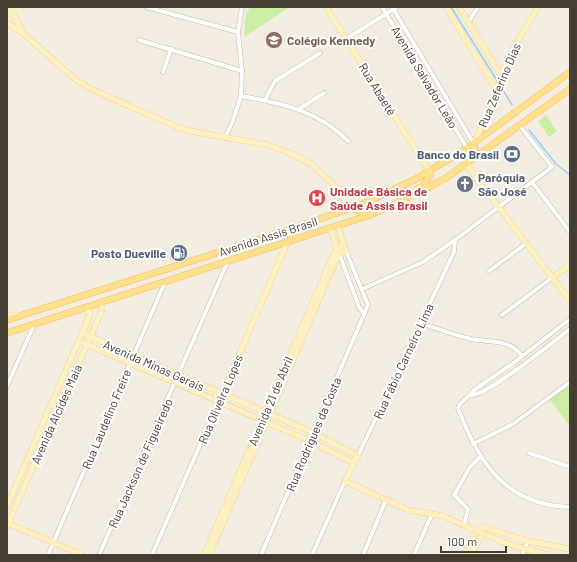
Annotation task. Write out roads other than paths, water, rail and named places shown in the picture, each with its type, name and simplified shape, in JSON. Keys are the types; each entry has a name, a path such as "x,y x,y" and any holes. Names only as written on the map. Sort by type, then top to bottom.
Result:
{"main road":[{"name":"Avenida Assis Brasil","path":"7,320 91,294 360,205 429,171 474,144 570,72"},
{"name":"Avenida Assis Brasil","path":"8,332 34,325 228,261 338,227 370,215 408,198 466,164 570,89"},
{"path":"466,164 474,149 474,144"},
{"path":"408,198 426,183 430,175 429,171"},
{"path":"352,208 370,215"},
{"path":"287,243 302,225"},
{"path":"91,294 102,302"}],"street":[{"path":"21,7 9,11 24,34"},
{"path":"146,7 238,32"},
{"path":"225,138 232,123 241,96 242,71 238,32 242,7"},
{"name":"Rua Abaeté","path":"326,7 429,171"},
{"name":"Avenida Salvador Leão","path":"382,7 467,148"},
{"path":"446,7 496,87"},
{"path":"458,7 500,78"},
{"path":"468,23 478,7"},
{"name":"Rua Zeferino Dias","path":"474,144 487,115 496,87 513,49 538,7"},
{"path":"346,39 394,8"},
{"name":"Avenida Salvador Leão","path":"394,8 474,144"},
{"path":"7,23 24,34 76,80 91,89 178,128 268,145 280,149 311,164 352,200 360,205"},
{"path":"139,40 242,71"},
{"path":"163,72 171,49"},
{"path":"265,100 276,81 320,53"},
{"path":"431,87 438,83"},
{"path":"298,109 324,93"},
{"path":"241,96 265,100 298,109 326,122 348,140"},
{"path":"362,289 423,262 455,240 552,167 520,126"},
{"path":"466,164 553,277 570,302"},
{"path":"327,178 352,208"},
{"path":"532,182 570,232"},
{"path":"338,227 345,248 368,302 364,314"},
{"path":"330,229 359,307 364,314"},
{"name":"Rua Fábio Carneiro Lima","path":"345,481 454,252 455,240"},
{"name":"Rua Oliveira Lopes","path":"152,555 287,243"},
{"path":"489,271 527,243"},
{"path":"338,250 345,248"},
{"name":"Avenida 21 de Abril","path":"204,555 265,421 338,250"},
{"name":"Rua Jackson de Figueiredo","path":"100,555 228,261"},
{"path":"502,315 570,264"},
{"name":"Rua Laudelino Freire","path":"48,555 165,282"},
{"name":"Avenida Alcides Maia","path":"7,524 102,310 102,302"},
{"name":"Avenida Alcides Maia","path":"7,506 90,316 87,308"},
{"path":"7,315 24,314"},
{"name":"Rua Rodrigues da Costa","path":"261,555 364,314"},
{"path":"570,319 512,364 474,390 471,395 460,404 459,410 480,457 503,484 518,495 547,504 570,507"},
{"path":"421,324 471,339 506,344 514,347 522,356"},
{"path":"7,386 34,325"},
{"path":"471,395 478,395 494,385 570,329"},
{"name":"Avenida Minas Gerais","path":"82,333 178,376 314,432 358,456"},
{"name":"Avenida Minas Gerais","path":"79,341 310,440 354,464"},
{"path":"512,364 517,369"},
{"path":"490,380 494,385"},
{"path":"473,444 513,424 570,382"},
{"path":"529,453 570,467"},
{"path":"464,525 468,510 454,495 470,467 480,457"},
{"path":"312,555 345,481 408,510 432,514 464,525 523,552 548,555"},
{"path":"363,555 386,500"},
{"name":"Avenida 21 de Abril","path":"209,555 225,511"},
{"path":"414,555 432,514"},
{"path":"7,524 82,555"},
{"path":"472,555 480,528 486,527 528,541 570,549"},
{"path":"465,555 479,533"},
{"path":"523,552 528,541"}],"waterway":[{"path":"451,7 498,82"},
{"path":"500,85 512,105"},
{"path":"529,130 556,164 570,175"}],"place":[{"name":"Colégio Kennedy","path":"274,40"},
{"name":"Banco do Brasil","path":"512,154"},
{"name":"Paróquia São José","path":"465,184"},
{"name":"Unidade Básica de Saúde Assis Brasil","path":"317,198"},
{"name":"Posto Dueville","path":"179,253"}]}
